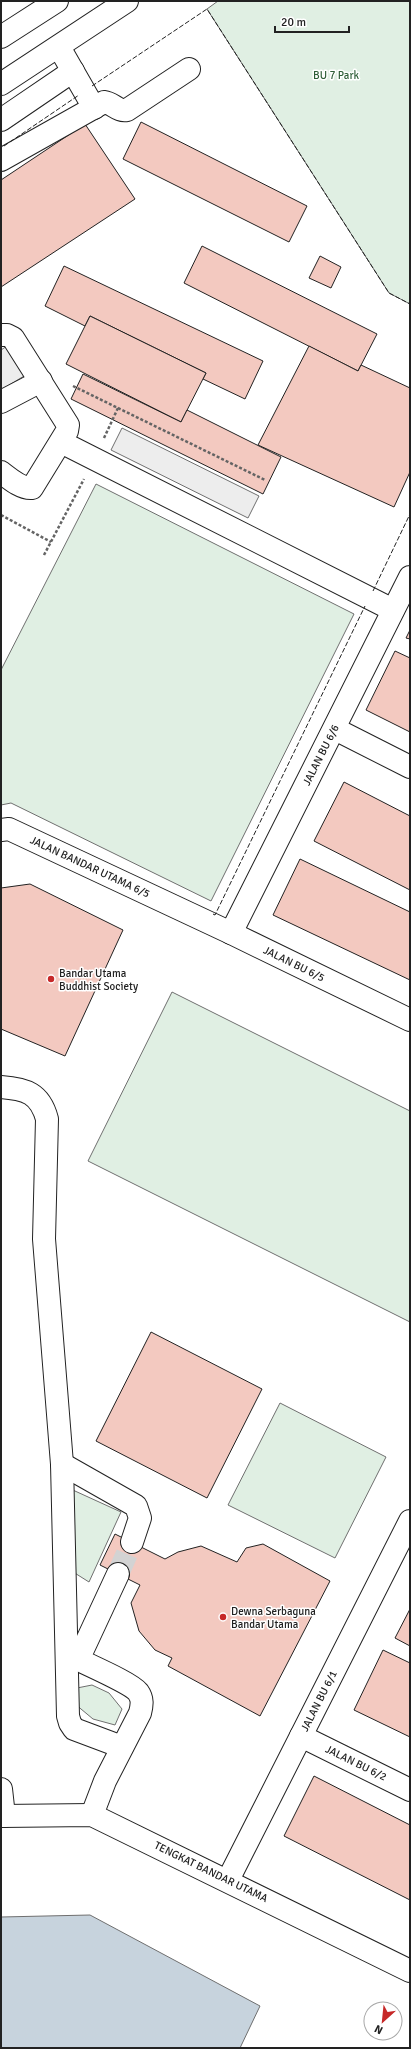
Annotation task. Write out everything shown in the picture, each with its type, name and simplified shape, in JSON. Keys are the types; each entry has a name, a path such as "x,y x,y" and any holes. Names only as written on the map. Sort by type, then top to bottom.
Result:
{"street":[{"path":"1,37 57,1"},
{"path":"1,84 128,1"},
{"path":"59,47 94,108"},
{"path":"1,160 104,102 112,104 120,110 126,110 189,69"},
{"path":"1,120 73,71"},
{"path":"1,335 7,334 13,338 68,425 61,442 32,488 20,485 1,472"},
{"path":"1,402 41,381"},
{"path":"61,442 393,610"},
{"name":"JALAN BU 6/6","path":"231,933 335,729 410,577"},
{"path":"335,729 410,767"},
{"name":"JALAN BANDAR UTAMA 6/5","path":"1,830 10,829 178,908"},
{"name":"JALAN BU 6/5","path":"178,908 410,1020"},
{"path":"1,1087 27,1091 38,1099 44,1108 47,1119 44,1239 62,1464 72,1657 68,1716 74,1729 81,1733 122,1747"},
{"path":"62,1464 136,1506 140,1518 132,1542"},
{"name":"JALAN BU 6/1","path":"228,1880 408,1529"},
{"path":"72,1657 118,1574"},
{"path":"72,1657 132,1688 141,1698 142,1706 140,1713 105,1781 92,1815"},
{"name":"JALAN BU 6/2","path":"301,1736 410,1790"},
{"path":"1,1789 2,1816"},
{"name":"TENGKAT BANDAR UTAMA","path":"2,1816 92,1815 228,1880 410,1971"}],"path":[{"path":"71,385 265,480"},
{"path":"1,515 51,542 44,555"}],"green space":[{"name":"BU 7 Park","path":"218,1 410,1 410,304 389,293 207,9"},
{"path":"96,484 354,614 211,901 11,803 1,805 1,670"},
{"path":"172,992 410,1111 410,1322 88,1161"},
{"path":"280,1403 386,1457 335,1558 228,1505"},
{"path":"64,1486 121,1512 89,1582 62,1565"},
{"path":"92,1685 109,1693 122,1709 115,1725 93,1719 75,1704 77,1688"}],"shaded area":[{"path":"10,344 29,373 1,390 1,350"},
{"path":"122,428 259,496 248,518 111,450"},
{"path":"90,1915 260,2006 240,2048 1,2048 1,1917"}],"building":[{"path":"141,122 307,206 289,242 123,159"},
{"path":"85,124 135,199 1,287 1,180"},
{"path":"202,246 377,334 358,371 184,283"},
{"path":"320,256 341,267 331,288 309,278"},
{"path":"64,266 263,361 245,399 203,379 206,373 90,316 85,326 45,306"},
{"path":"90,316 206,373 181,422 66,364"},
{"path":"309,346 358,371 361,365 410,388 410,472 394,507 258,445"},
{"path":"83,374 181,422 187,410 281,457 263,494 71,399"},
{"path":"410,630 410,639 406,638"},
{"path":"395,651 410,658 410,732 366,710"},
{"path":"344,782 410,816 410,890 314,841"},
{"path":"300,859 410,912 410,980 273,915"},
{"name":"Bandar Utama Buddhist Society","path":"30,884 123,930 65,1056 1,1029 1,888"},
{"path":"151,1332 262,1389 207,1498 96,1441"},
{"name":"Dewna Serbaguna Bandar Utama","path":"115,1534 165,1559 178,1552 201,1546 237,1562 246,1548 263,1544 330,1581 260,1716 168,1666 172,1658 155,1650 139,1631 131,1603 140,1585 100,1565"},
{"path":"410,1609 410,1646 395,1638"},
{"path":"383,1650 410,1663 410,1737 354,1710"},
{"path":"314,1776 410,1825 410,1900 284,1836"}],"tunnel":[{"path":"118,1574 132,1542"}],"fence":[{"path":"92,86 207,9 389,293 410,304"},
{"path":"4,146 79,95"},
{"path":"373,591 410,514"},
{"path":"213,914 215,915 365,606"}],"place":[{"name":"Bandar Utama Buddhist Society","path":"51,979"},
{"name":"Dewna Serbaguna Bandar Utama","path":"223,1617"}]}
